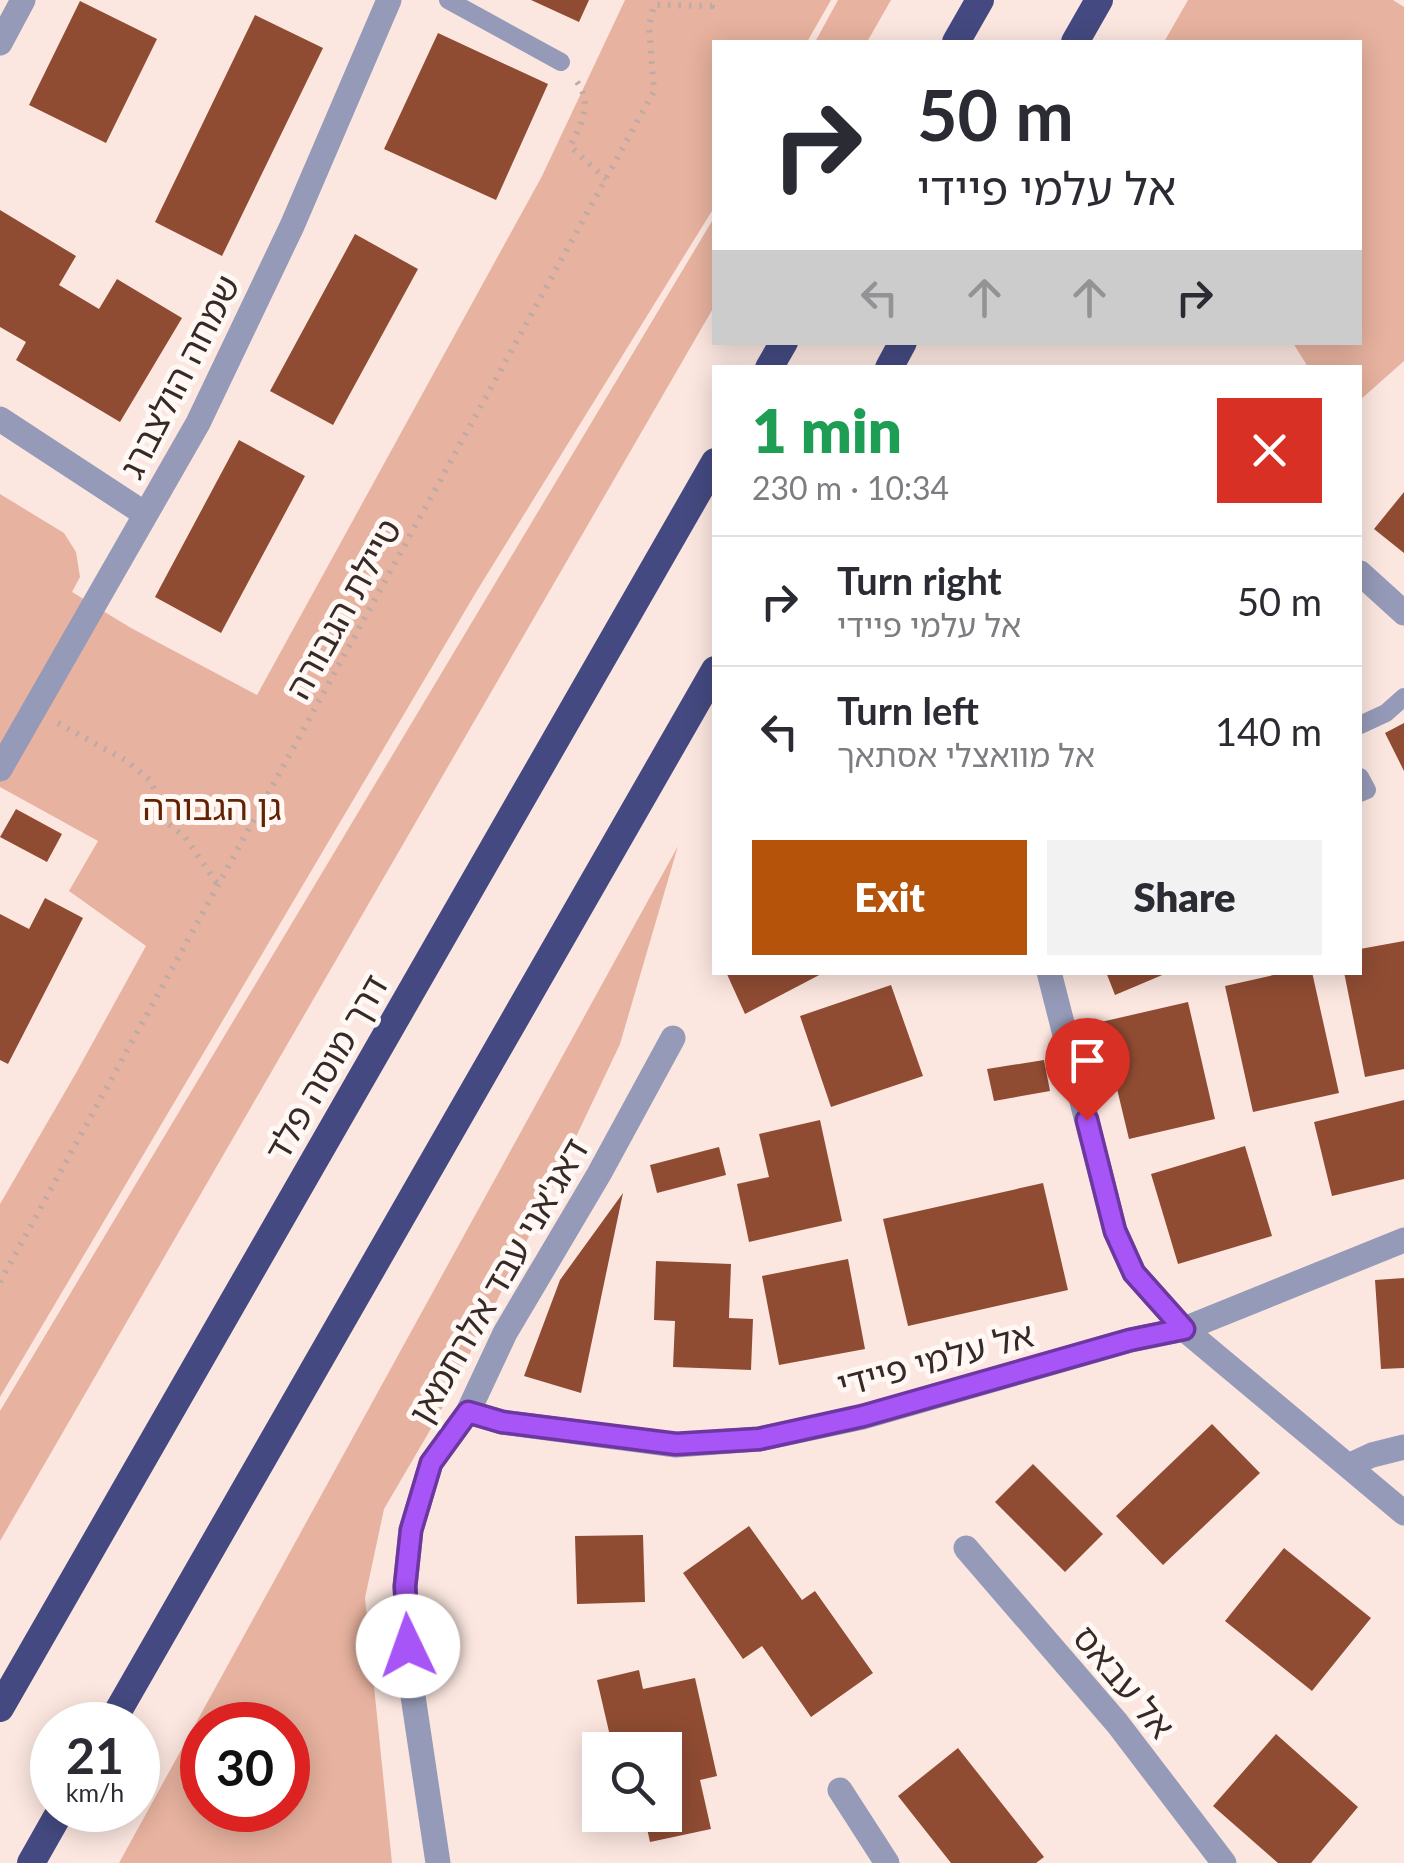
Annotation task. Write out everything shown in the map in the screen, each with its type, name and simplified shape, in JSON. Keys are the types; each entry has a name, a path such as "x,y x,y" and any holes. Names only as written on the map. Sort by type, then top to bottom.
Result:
{"highway":[{"path":"957,40 980,0"},
{"path":"1076,40 1100,0"},
{"name":"דרך מוסה פלד","path":"0,1708 712,467"},
{"path":"123,1702 712,675"},
{"path":"31,1863 49,1832"}],"street":[{"path":"0,43 23,0"},
{"name":"שמחה הולצברג","path":"0,769 198,423 292,226 389,0"},
{"path":"0,419 145,514"},
{"path":"1362,576 1404,614"},
{"path":"1050,975 1115,1231 1134,1273 1184,1329 1404,1512"},
{"name":"דאג'אני עבד אלרחמאן","path":"438,1863 410,1676 405,1586 411,1530 431,1463 468,1412 504,1333 599,1174 673,1038"},
{"name":"אל עלמי פיידי","path":"468,1412 502,1422 676,1444 759,1439 863,1416 1130,1340 1184,1329 1404,1240"},
{"path":"1348,1466 1404,1447"},
{"name":"אל עבאס","path":"966,1548 1117,1722 1224,1863"},
{"path":"840,1790 887,1863"}],"lane":[{"path":"448,0 560,62"},
{"path":"1362,724 1404,697"}],"path":[{"name":"טיילת הגבורה","path":"0,1282 654,91 649,26 654,6 712,6 710,0"},
{"path":"560,62 582,88 585,117 570,146 606,179"},
{"path":"34,709 125,760 151,781 166,822 185,837 218,885"}],"green space":[{"name":"גן הגבורה","path":"625,0 831,0 808,40 712,40 712,211 478,589 0,1397 0,1204 146,946 69,891 98,841 0,787 0,494 64,533 76,552 80,577 72,592 257,695 542,176"},
{"path":"838,0 891,0 868,40 816,40"},
{"path":"1188,0 1393,0 1404,7 1404,361 1362,398 1362,365 1307,365 1294,345 1362,345 1362,40 1165,40"},
{"path":"712,221 712,310 0,1541 0,1411"},
{"path":"678,846 620,1044 520,1255 436,1420 384,1509 365,1598 392,1863 119,1863 136,1832 160,1832 160,1788 180,1752 180,1832 310,1832 310,1702 207,1702"}],"building":[{"path":"531,0 589,0 579,22"},
{"path":"80,1 157,39 106,143 29,105"},
{"path":"255,15 323,48 222,256 155,222"},
{"path":"438,33 548,84 496,200 384,149"},
{"path":"0,210 76,256 59,285 99,309 117,279 182,318 120,422 16,360 26,342 0,327"},
{"path":"355,234 418,269 333,425 270,391"},
{"path":"239,440 305,476 221,633 155,597"},
{"path":"1404,492 1404,553 1374,529"},
{"path":"1404,723 1404,771 1385,733"},
{"path":"16,809 62,834 47,862 0,837"},
{"path":"45,898 83,918 8,1064 0,1060 0,914 29,929"},
{"path":"1404,941 1404,1069 1365,1077 1345,975 1362,975 1362,949"},
{"path":"727,975 819,975 745,1014"},
{"path":"1107,975 1162,975 1115,995"},
{"path":"1274,975 1313,975 1339,1093 1253,1112 1225,986"},
{"path":"891,985 923,1076 831,1107 800,1016"},
{"path":"1188,1002 1215,1119 1129,1139 1101,1022"},
{"path":"1044,1060 1050,1091 994,1101 987,1069"},
{"path":"1404,1100 1404,1179 1332,1196 1314,1122"},
{"path":"820,1120 842,1221 749,1242 737,1184 769,1177 759,1134"},
{"path":"1245,1146 1272,1236 1178,1264 1151,1174"},
{"path":"719,1147 726,1175 657,1193 650,1165"},
{"path":"1043,1183 1068,1290 908,1326 883,1219"},
{"path":"623,1193 581,1393 524,1376 560,1280"},
{"path":"848,1259 865,1349 779,1365 762,1276"},
{"path":"656,1261 731,1264 729,1318 753,1319 751,1370 673,1367 675,1321 654,1320"},
{"path":"1404,1278 1404,1368 1381,1369 1375,1280"},
{"path":"1212,1424 1260,1473 1163,1565 1116,1516"},
{"path":"1033,1464 1103,1534 1065,1572 995,1502"},
{"path":"749,1526 802,1600 815,1591 873,1673 811,1717 762,1646 743,1659 683,1573"},
{"path":"643,1535 645,1602 577,1604 575,1536"},
{"path":"1284,1548 1371,1618 1312,1691 1225,1621"},
{"path":"639,1670 643,1689 695,1678 717,1776 700,1780 711,1829 650,1842 648,1832 682,1832 682,1732 609,1732 597,1680"},
{"path":"1276,1734 1358,1807 1311,1863 1278,1863 1213,1806"},
{"path":"958,1748 1044,1857 1036,1863 951,1863 898,1796"}],"route":[{"path":"408,1646 405,1586 411,1530 431,1463 468,1412 502,1422 676,1444 759,1439 863,1416 1130,1340 1184,1329 1134,1273 1115,1231 1087,1120"}]}
